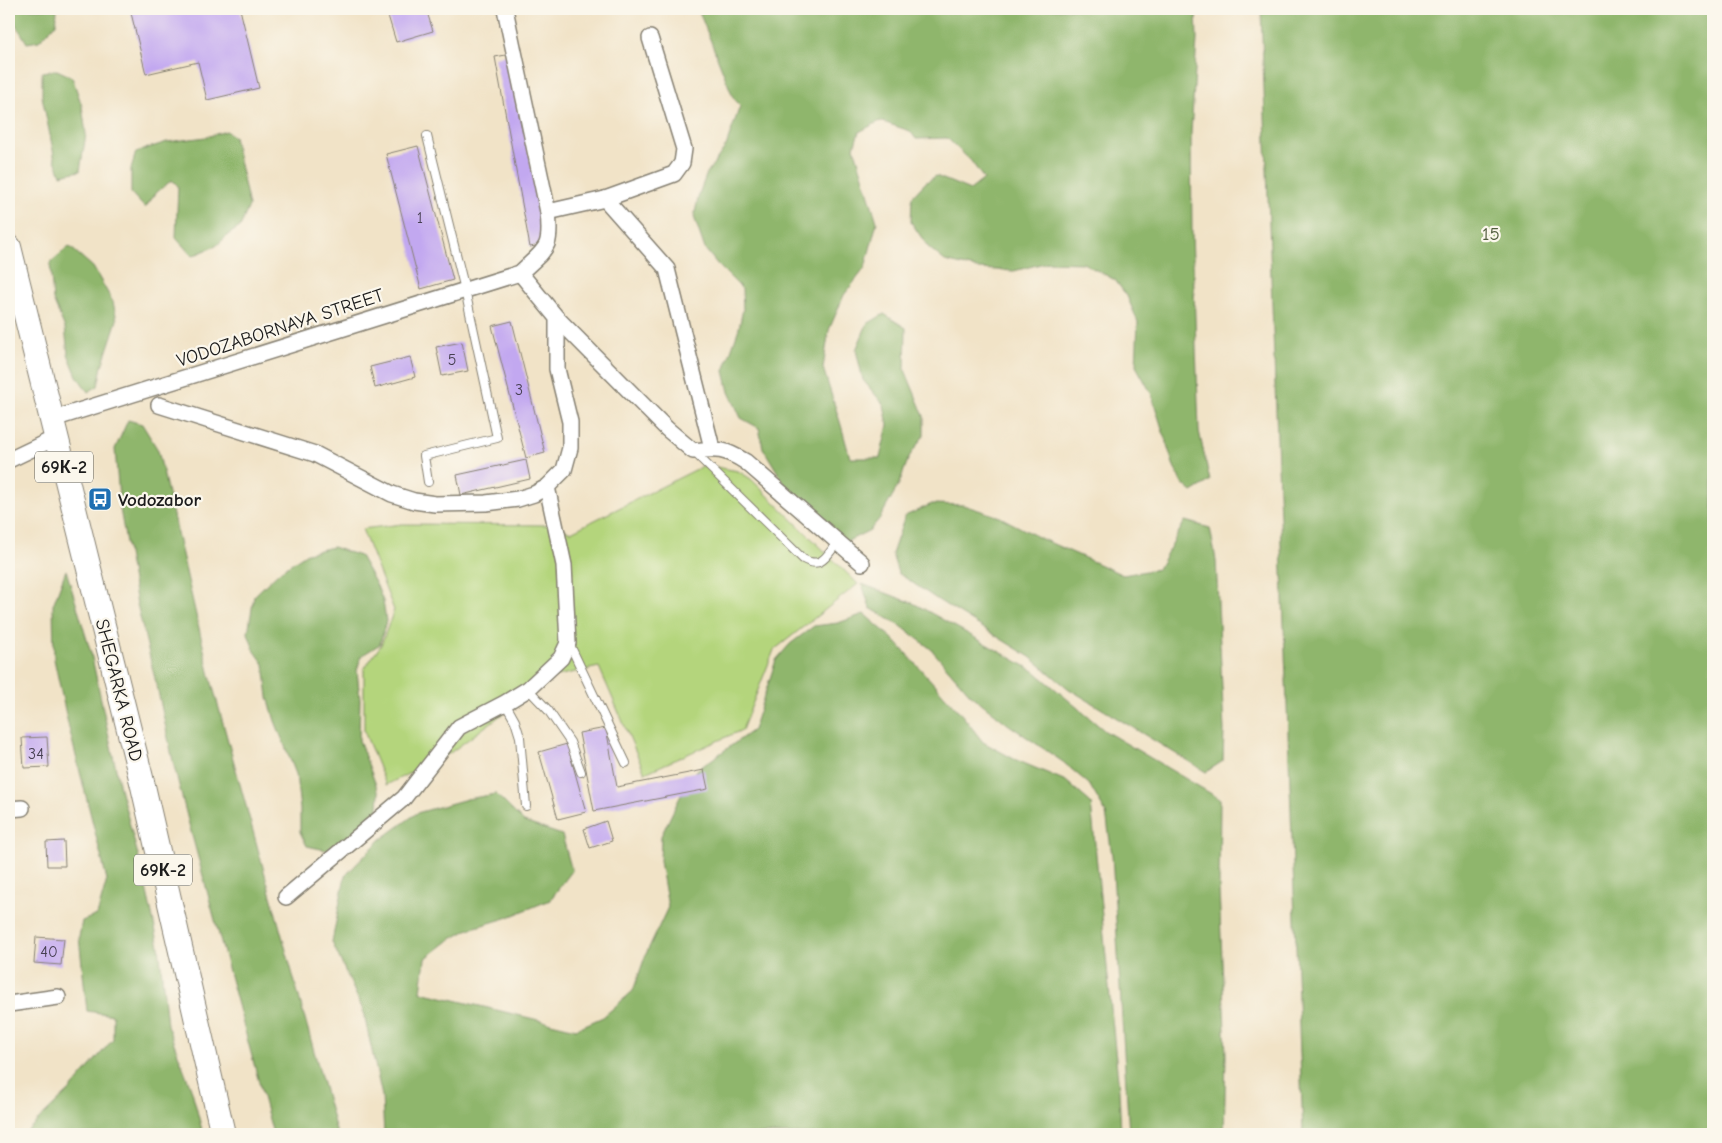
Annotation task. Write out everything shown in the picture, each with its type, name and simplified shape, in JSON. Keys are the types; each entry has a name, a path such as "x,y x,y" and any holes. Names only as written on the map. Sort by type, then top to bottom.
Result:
{"main road":[{"name":"SHEGARKA ROAD","path":"9,247 143,786 223,1134"}],"street":[{"path":"505,9 548,212 550,234 546,248 520,273 557,318 667,429 693,451 712,448 730,452 746,462 862,563"},
{"path":"548,212 605,198 674,174 682,163 684,149 650,38"},
{"path":"605,198 666,269 712,448"},
{"name":"VODOZABORNAYA STREET","path":"9,460 55,428 520,273"},
{"path":"159,405 315,454 392,494 414,501 435,504 486,503 518,499 548,487 564,470 570,448 570,422 557,370 557,318"},
{"path":"286,897 404,798 459,727 505,704 528,689 561,658 568,643 564,565 548,487"},
{"path":"9,1004 58,997"}],"lane":[{"path":"426,136 465,290 497,438 424,456 428,482"},
{"path":"693,451 802,559 812,564 822,561 837,543"},
{"path":"568,643 626,763"},
{"path":"528,689 548,710 570,742 581,772"},
{"path":"505,704 515,721 520,737 526,806"}],"green space":[{"path":"11,9 57,9 56,24 39,41 27,43 15,23"},
{"path":"698,9 1196,9 1197,39 1191,133 1192,233 1199,431 1210,481 1192,492 1181,482 1173,464 1151,393 1136,366 1138,322 1127,296 1115,280 1083,263 1048,262 1014,271 979,269 945,261 928,247 911,222 912,197 925,183 936,176 970,190 984,179 971,161 947,138 916,139 910,131 880,121 859,132 854,147 877,222 865,268 844,295 829,330 823,368 850,458 880,458 888,425 884,405 863,380 856,350 867,324 884,314 906,328 905,370 924,416 924,435 909,457 899,484 880,518 870,530 844,543 799,508 763,448 759,428 741,418 729,392 724,371 739,328 743,309 742,289 705,249 694,217 699,194 707,173 726,146 740,106 733,97"},
{"name":"15","path":"1261,9 1713,9 1713,1134 1303,1134"},
{"path":"57,70 72,77 82,106 86,134 80,171 61,175 55,160 42,96 42,72"},
{"path":"226,131 234,137 249,206 240,227 216,246 192,256 176,238 178,186 172,180 157,192 145,208 131,193 131,169 136,152 167,142 206,137"},
{"path":"69,246 93,267 113,302 117,320 102,366 98,386 88,392 77,376 68,354 65,328 53,300 50,263"},
{"path":"128,420 142,424 158,450 210,676 337,1134 273,1134 174,766 137,604 120,509 115,449"},
{"path":"705,465 738,471 751,479 858,584 774,650 742,730 645,773 599,667 552,677 450,753 386,785 364,731 364,669 381,645 394,610 362,529 402,524 554,525 571,532"},
{"path":"932,504 963,505 1000,517 1042,539 1123,575 1158,569 1185,521 1210,528 1216,560 1224,730 1223,761 1206,772 1069,689 1030,657 898,573 892,554 905,516"},
{"path":"333,547 360,556 383,601 386,621 380,644 361,656 357,671 360,699 359,740 379,793 377,824 330,851 307,846 300,832 300,809 296,774 275,721 268,697 264,664 254,650 248,633 254,596 280,571 307,553"},
{"path":"66,570 91,653 120,788 143,874 159,946 167,1025 192,1091 203,1134 24,1134 70,1090 113,1039 113,1015 87,1011 79,937 82,921 97,915 107,880 68,724 54,659 53,605"},
{"path":"862,584 915,604 1034,671 1105,731 1220,799 1219,889 1226,1055 1224,1134 1129,1134 1112,855 1106,813 1089,784 1063,762 1009,725 970,694 931,649 901,626 870,608"},
{"path":"864,614 892,638 962,715 983,742 1014,759 1066,781 1091,803 1119,1090 1121,1134 384,1134 382,1096 363,1010 332,942 345,876 380,840 417,813 467,799 496,794 524,822 562,835 572,871 550,900 506,918 469,929 448,941 425,959 421,992 576,1029 603,1017 633,991 646,954 668,907 660,861 661,836 680,797 697,770 753,730 776,660 790,644 814,626 838,623"}],"building":[{"path":"130,9 240,9 259,88 207,100 198,62 146,74"},
{"path":"386,9 426,9 433,31 396,42"},
{"path":"511,54 546,244 530,247 495,57"},
{"path":"418,146 453,280 421,289 386,154"},
{"path":"512,321 545,453 526,458 492,326"},
{"path":"462,342 468,371 442,376 436,347"},
{"path":"410,357 415,377 375,388 370,367"},
{"path":"526,460 530,479 461,495 457,475"},
{"path":"606,728 617,787 704,770 708,789 594,811 579,733"},
{"path":"47,737 49,767 24,768 22,738"},
{"path":"567,744 586,812 558,819 539,752"},
{"path":"606,821 612,841 590,848 584,829"},
{"path":"64,841 65,866 47,866 46,842"},
{"path":"36,937 64,939 61,965 34,963"}],"place":[{"name":"Vodozabor","path":"100,499"}]}
